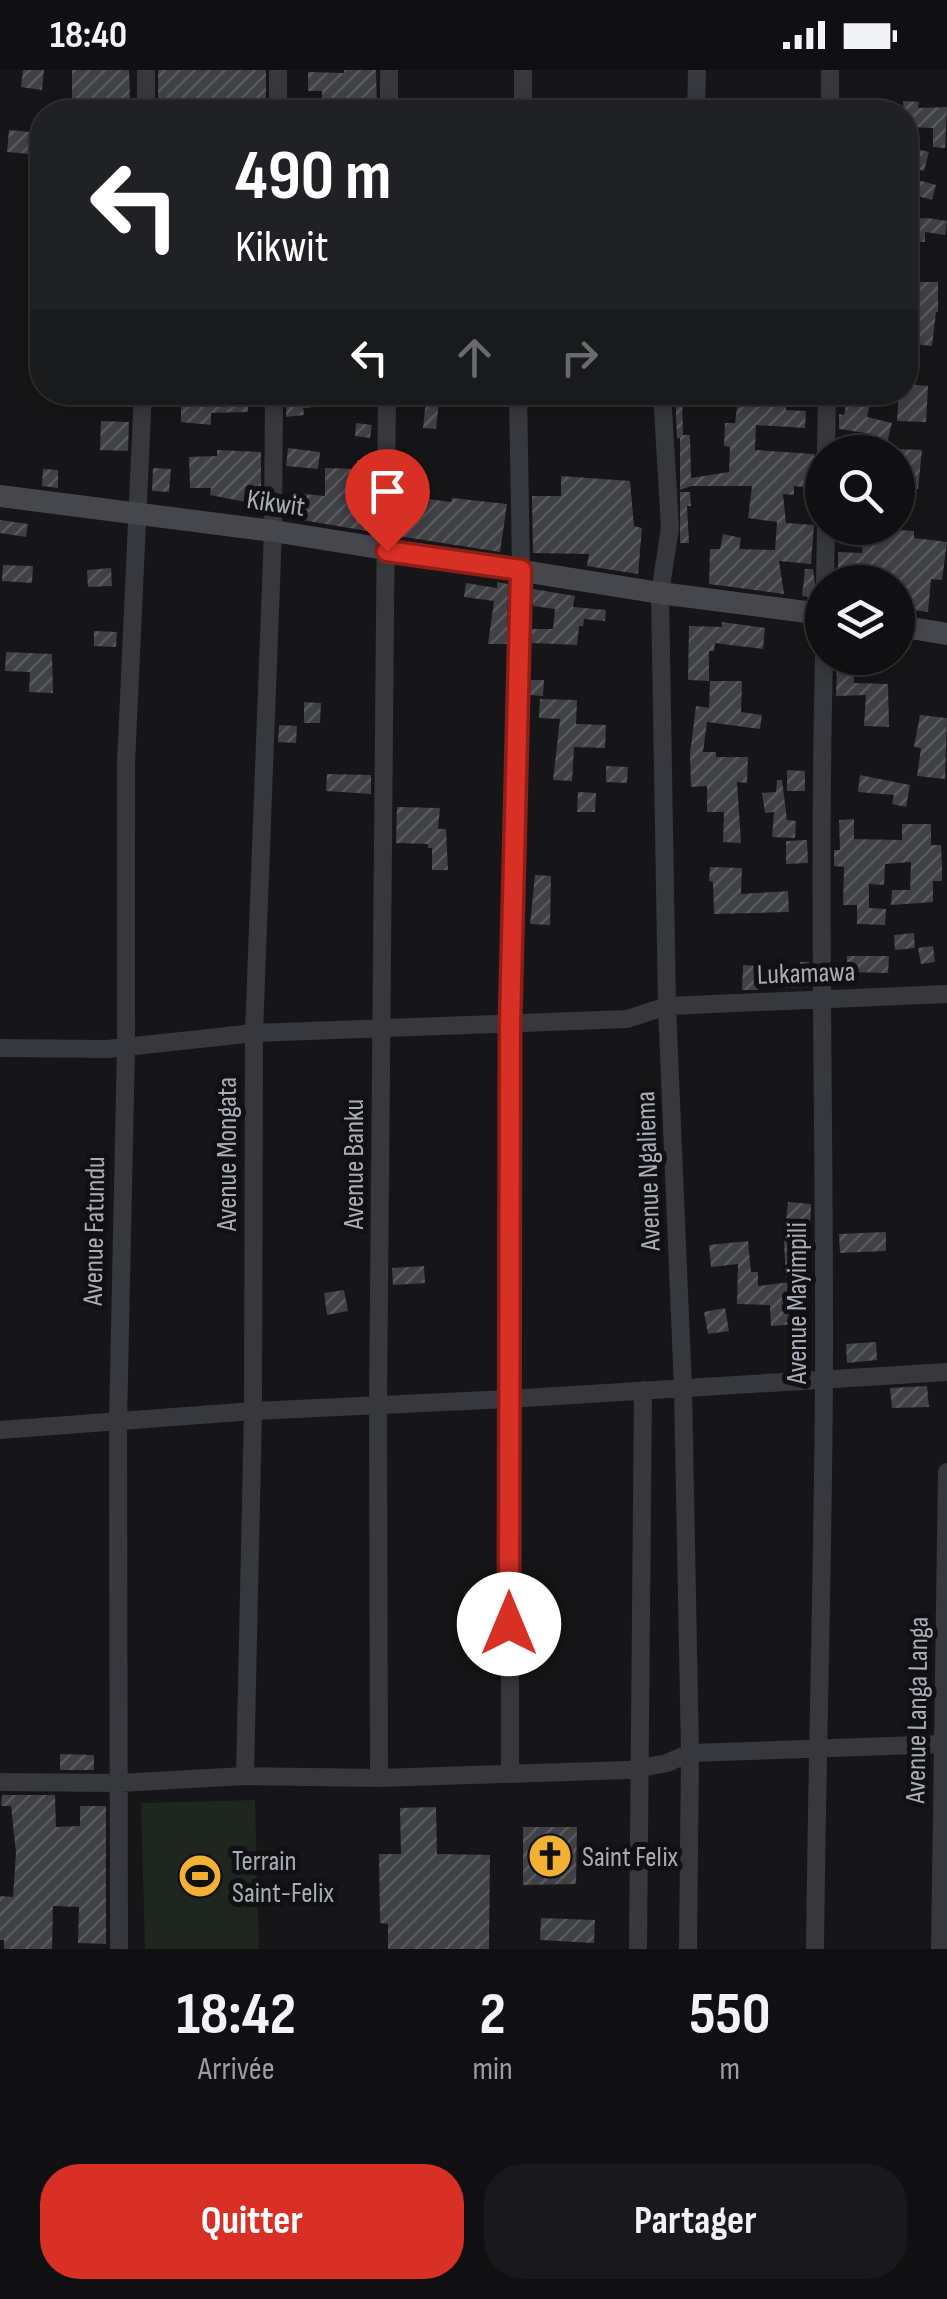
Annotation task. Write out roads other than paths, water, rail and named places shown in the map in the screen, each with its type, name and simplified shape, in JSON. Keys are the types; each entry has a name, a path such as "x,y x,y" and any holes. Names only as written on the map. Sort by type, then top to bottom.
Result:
{"main road":[{"name":"Kikwit","path":"0,496 273,531 660,593 805,612"},
{"path":"915,629 947,634"}],"street":[{"path":"146,70 146,100"},
{"path":"278,70 278,100"},
{"path":"388,100 389,70"},
{"path":"523,70 523,100"},
{"path":"697,100 698,70"},
{"path":"830,70 830,100"},
{"name":"Avenue Fatundu","path":"119,1949 118,1423 126,1046 126,763 143,405"},
{"name":"Avenue Mongata","path":"245,1776 253,1410 254,1033 273,531 274,405"},
{"name":"Avenue Banku","path":"379,1778 378,1406 388,405"},
{"path":"510,1773 510,1024 521,570 518,405"},
{"name":"Avenue Ngaliema","path":"663,405 670,528 660,593 668,1006 683,1388 690,1752 688,1949"},
{"path":"826,435 827,405"},
{"name":"Avenue Mayimpili","path":"815,1949 824,1380 820,808 824,675"},
{"name":"Lukamawa","path":"0,1048 108,1049 254,1033 627,1020 668,1006 947,994"},
{"path":"0,1430 253,1410 947,1372"},
{"path":"638,1949 643,1390"},
{"name":"Avenue Langa Langa","path":"940,1949 947,1472"},
{"path":"0,1782 119,1783 245,1776 379,1778 637,1770 667,1763 690,1752 945,1744"}],"place":[{"name":"Saint Felix","path":"550,1856"},
{"name":"Terrain Saint-Felix","path":"200,1876"}]}
